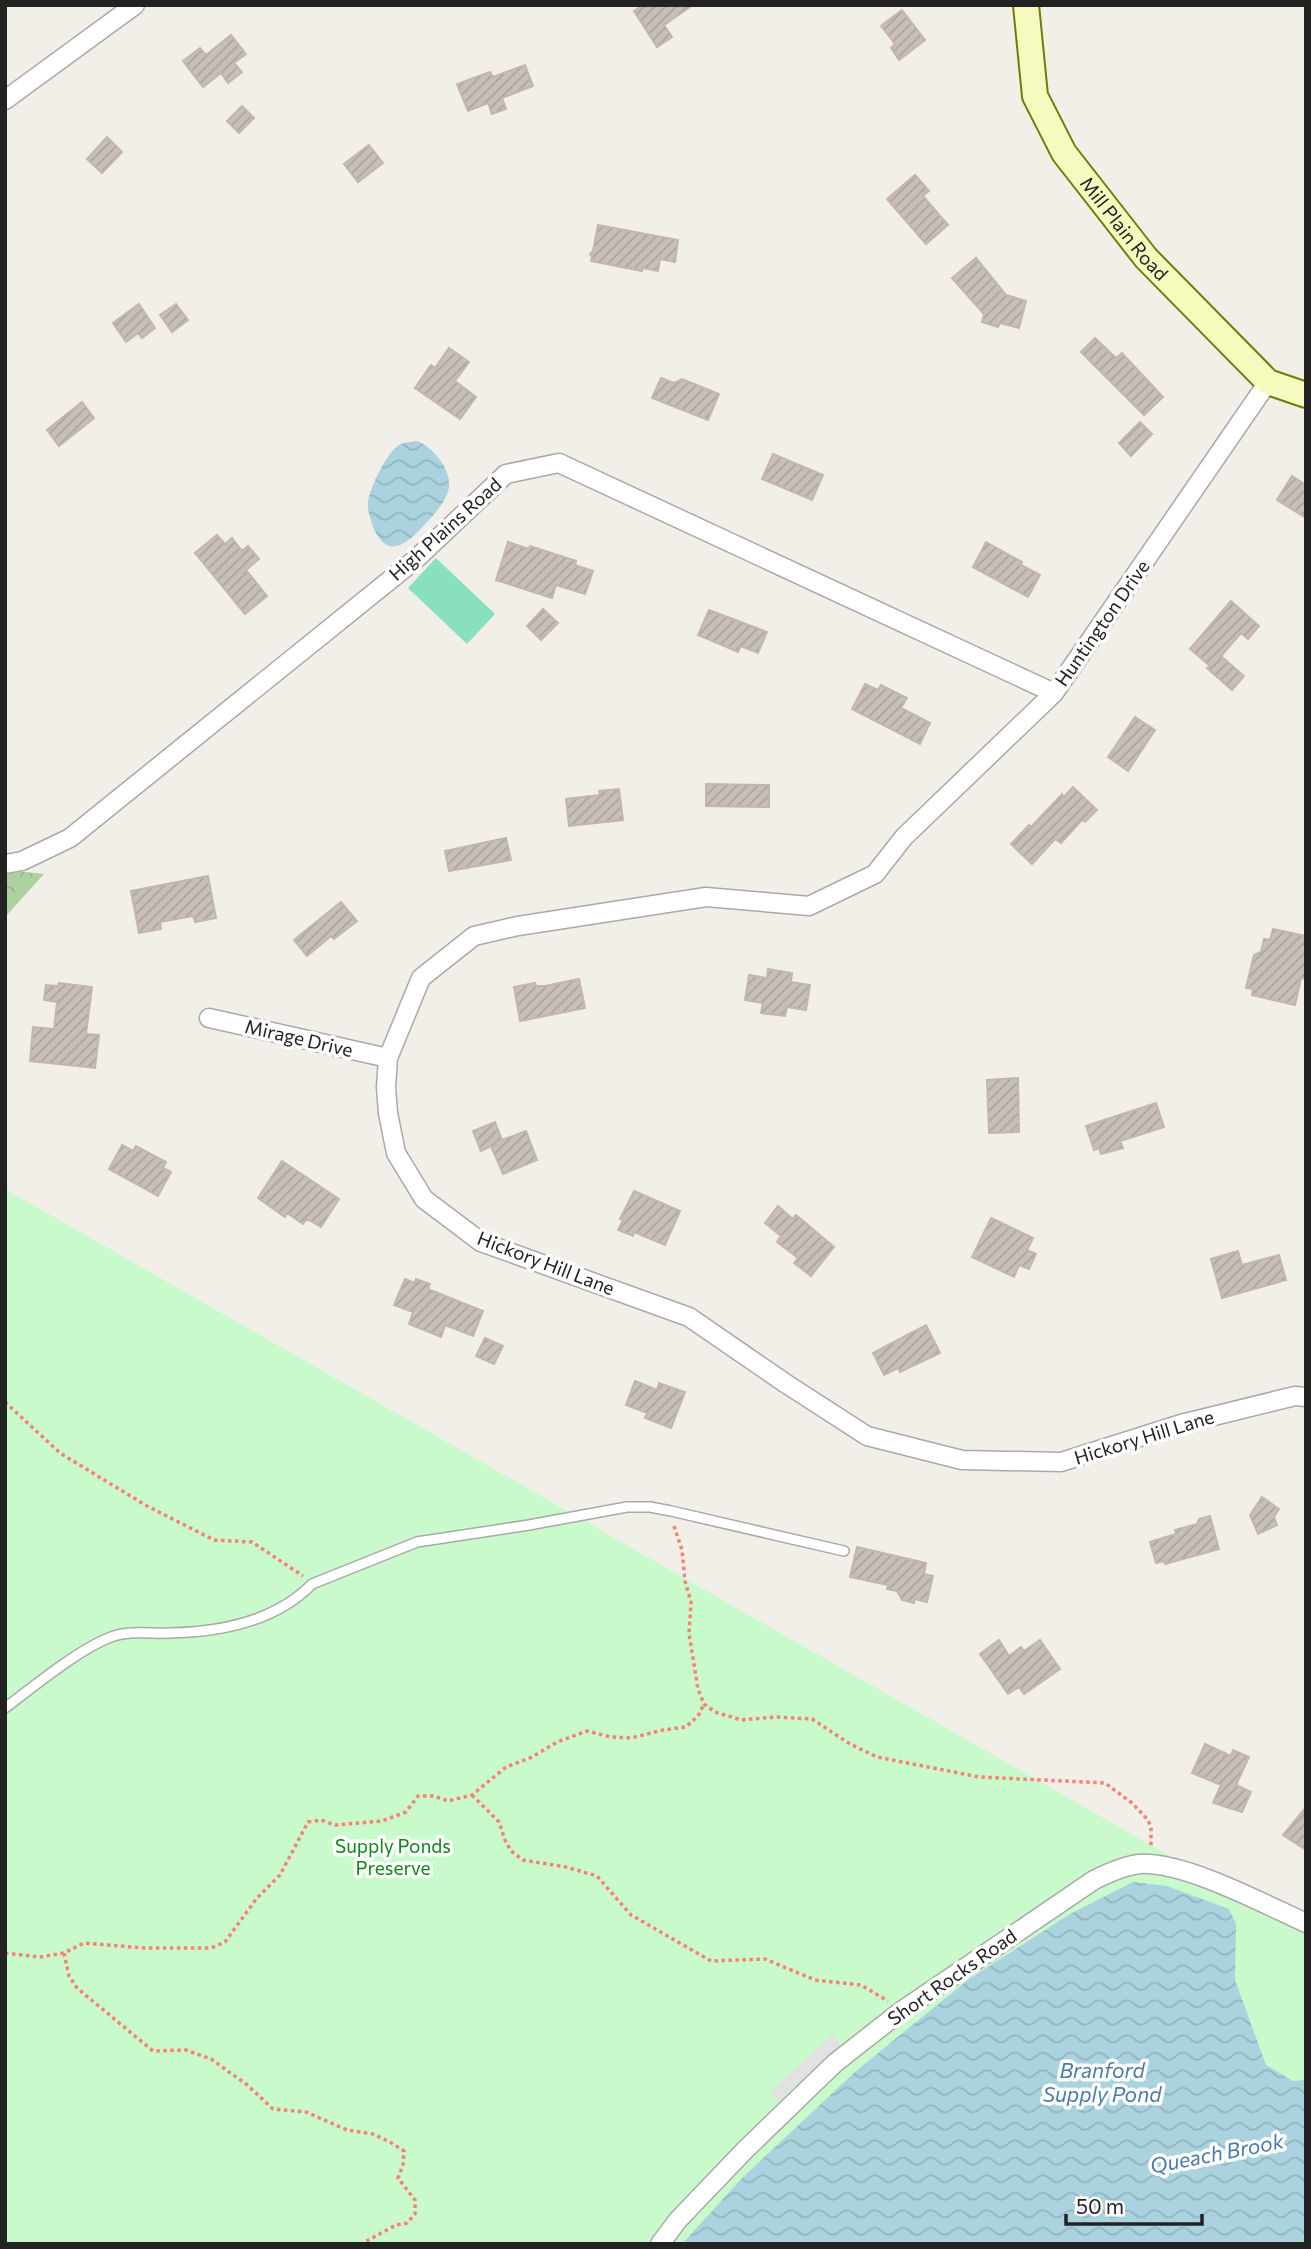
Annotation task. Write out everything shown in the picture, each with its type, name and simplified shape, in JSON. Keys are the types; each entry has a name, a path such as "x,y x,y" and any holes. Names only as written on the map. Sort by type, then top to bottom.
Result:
{"street":[{"path":"5,100 135,5"},
{"name":"Mill Plain Road","path":"1026,5 1035,96 1064,153 1146,258 1268,382 1306,395"},
{"name":"Huntington Drive","path":"904,837 1054,693 1268,382"},
{"name":"High Plains Road","path":"5,864 22,861 70,838 416,559 506,474 559,463 1054,693"},
{"name":"Hickory Hill Lane","path":"904,837 875,874 809,906 706,897 519,926 474,936 421,978 388,1058 387,1100 396,1153 424,1199 481,1242 689,1317 785,1384 867,1436 962,1460 1061,1462 1181,1424 1295,1396 1306,1397"},
{"name":"Mirage Drive","path":"209,1018 388,1058"},
{"name":"Short Rocks Road","path":"660,2244 716,2180 793,2101 835,2063 900,2012 1094,1880 1121,1868 1151,1864 1193,1874 1306,1923"}],"lane":[{"path":"5,1709 39,1682 112,1636 225,1629 268,1615 299,1597 312,1584 417,1542 627,1507 650,1507 845,1551"}],"path":[{"path":"5,1402 61,1452 147,1506 214,1540 252,1542 298,1571 312,1584"},
{"path":"671,1511 682,1550 685,1581 691,1602 689,1634 698,1689 704,1704 715,1712 741,1720 775,1717 812,1719 850,1744 877,1757 979,1777 1105,1783 1132,1803 1147,1820 1151,1828 1151,1864"},
{"path":"5,1953 40,1956 64,1953 84,1943 144,1948 211,1948 225,1942 257,1898 280,1875 309,1822 321,1820 335,1825 382,1821 406,1812 418,1796 435,1796 448,1801 472,1795 506,1767 533,1757 557,1742 587,1731 611,1737 631,1738 686,1727 698,1716 704,1704"},
{"path":"472,1795 499,1822 511,1851 523,1860 566,1867 597,1876 631,1915 712,1961 765,1959 815,1980 861,1985 887,1999 900,2012"},
{"path":"64,1953 69,1976 77,1988 153,2051 186,2050 211,2059 246,2084 273,2109 306,2112 347,2130 373,2134 404,2151 398,2178 415,2200 415,2214 407,2223 388,2228 361,2244"}],"green space":[{"path":"436,558 495,614 467,644 408,588"},
{"path":"5,870 44,874 5,917"},
{"name":"Supply Ponds Preserve","path":"5,1189 1306,1934 1306,2244 5,2244"}],"shaded area":[{"path":"832,2035 841,2045 778,2101 770,2092"}],"water":[{"path":"417,441 435,453 444,466 449,480 448,492 433,515 412,538 397,546 390,546 378,536 372,524 368,508 369,497 375,479 396,447"},
{"name":"Branford Supply Pond","path":"1133,1882 1167,1886 1229,1909 1236,1924 1235,1980 1266,2065 1293,2081 1306,2080 1306,2244 682,2244 742,2178 856,2071 969,1979 1070,1914"}],"building":[{"path":"643,5 693,5 664,25 672,37 657,47 634,11"},
{"path":"902,10 925,40 899,60 891,48 895,44 881,26"},
{"path":"231,35 246,54 234,63 242,72 228,83 221,73 203,87 183,61 200,48 206,55"},
{"path":"525,65 533,86 502,98 506,109 492,114 488,103 468,111 457,84 490,72 493,77"},
{"path":"242,106 254,118 239,133 227,121"},
{"path":"107,137 122,152 102,173 87,159"},
{"path":"369,145 383,163 358,182 344,164"},
{"path":"915,175 929,191 923,196 948,225 926,244 887,199"},
{"path":"598,225 678,240 675,262 660,259 658,271 643,268 642,271 591,261 590,254"},
{"path":"976,258 1006,295 1026,301 1019,328 1000,323 998,327 982,322 984,314 952,278"},
{"path":"139,304 155,328 142,338 138,333 126,342 113,323"},
{"path":"176,304 188,320 172,332 160,315"},
{"path":"1095,338 1116,358 1122,353 1163,397 1144,415 1081,352"},
{"path":"449,348 469,362 455,381 476,397 460,419 415,388 431,365 435,368"},
{"path":"661,378 674,383 682,379 719,394 708,420 652,398"},
{"path":"82,402 94,418 59,446 47,430"},
{"path":"1140,422 1152,434 1131,456 1119,443"},
{"path":"773,454 823,475 812,500 762,479"},
{"path":"1292,476 1306,485 1306,518 1277,500"},
{"path":"217,535 225,544 232,538 242,551 248,546 259,559 246,570 267,596 245,614 195,553"},
{"path":"508,542 576,561 575,565 593,571 585,594 556,585 552,598 496,580"},
{"path":"986,542 1040,575 1028,597 973,567"},
{"path":"1231,601 1259,626 1248,639 1241,633 1221,656 1244,676 1232,690 1190,649"},
{"path":"543,609 558,623 541,640 527,626"},
{"path":"709,610 767,632 758,653 741,646 738,652 698,635"},
{"path":"865,684 878,690 881,685 907,698 901,708 930,723 920,744 852,709"},
{"path":"1135,717 1155,730 1128,771 1108,757"},
{"path":"706,784 769,785 769,807 706,806"},
{"path":"1073,787 1097,810 1085,822 1082,820 1061,843 1055,839 1032,864 1011,844 1062,794 1064,797"},
{"path":"619,789 623,820 569,826 566,799 600,795 599,791"},
{"path":"506,838 511,860 449,871 445,851"},
{"path":"208,876 216,918 195,922 193,916 160,922 161,929 139,933 131,891"},
{"path":"341,902 357,921 334,939 331,936 307,956 294,940"},
{"path":"1273,929 1306,936 1306,979 1301,978 1295,1005 1252,995 1253,989 1246,988 1254,955 1261,952 1264,939 1270,940"},
{"path":"768,969 792,973 791,982 810,985 806,1010 787,1007 785,1016 761,1013 763,1003 745,1000 749,975 767,978"},
{"path":"579,979 585,1008 520,1021 514,987 535,983 536,986 545,986"},
{"path":"59,983 92,987 86,1034 99,1035 95,1068 30,1061 33,1027 54,1029 57,1002 44,1000 46,985 58,986"},
{"path":"1018,1078 1019,1132 989,1133 987,1080"},
{"path":"1156,1103 1164,1127 1120,1141 1123,1148 1101,1154 1099,1148 1094,1150 1086,1126"},
{"path":"495,1122 502,1140 526,1131 537,1160 503,1174 491,1146 481,1151 473,1131"},
{"path":"122,1145 133,1151 136,1146 166,1162 163,1168 171,1172 158,1196 109,1169"},
{"path":"282,1161 339,1199 321,1227 307,1219 303,1224 287,1213 285,1217 258,1198"},
{"path":"634,1191 680,1211 665,1245 634,1232 633,1236 618,1230 623,1220 620,1219"},
{"path":"778,1206 793,1219 796,1215 834,1247 811,1276 794,1263 798,1258 777,1242 781,1236 765,1223"},
{"path":"991,1218 1033,1238 1027,1250 1036,1254 1029,1269 1019,1265 1014,1277 972,1257"},
{"path":"1238,1251 1242,1265 1279,1255 1286,1280 1222,1298 1211,1259"},
{"path":"405,1279 415,1283 416,1279 430,1284 428,1289 483,1311 473,1336 445,1325 441,1337 409,1324 413,1312 394,1305"},
{"path":"926,1325 940,1353 900,1372 898,1368 884,1375 873,1353"},
{"path":"485,1338 503,1346 494,1364 476,1356"},
{"path":"635,1381 657,1390 659,1383 685,1392 671,1428 645,1418 647,1413 626,1405"},
{"path":"1262,1497 1279,1509 1274,1517 1277,1525 1258,1534 1250,1515"},
{"path":"1210,1516 1219,1549 1165,1564 1164,1561 1156,1563 1150,1542 1176,1534 1175,1530 1197,1524 1199,1519"},
{"path":"857,1547 926,1563 924,1574 933,1576 927,1602 902,1600 897,1591 887,1589 888,1585 850,1577"},
{"path":"999,1640 1009,1656 1021,1647 1024,1651 1040,1640 1060,1669 1024,1694 1019,1687 1008,1694 980,1654"},
{"path":"1205,1744 1231,1756 1233,1750 1249,1757 1236,1785 1251,1792 1242,1812 1213,1803 1221,1785 1192,1773"},
{"path":"1306,1807 1306,1850 1283,1835"}],"water label":[{"name":"Queach Brook","path":"1217,2154"}]}
